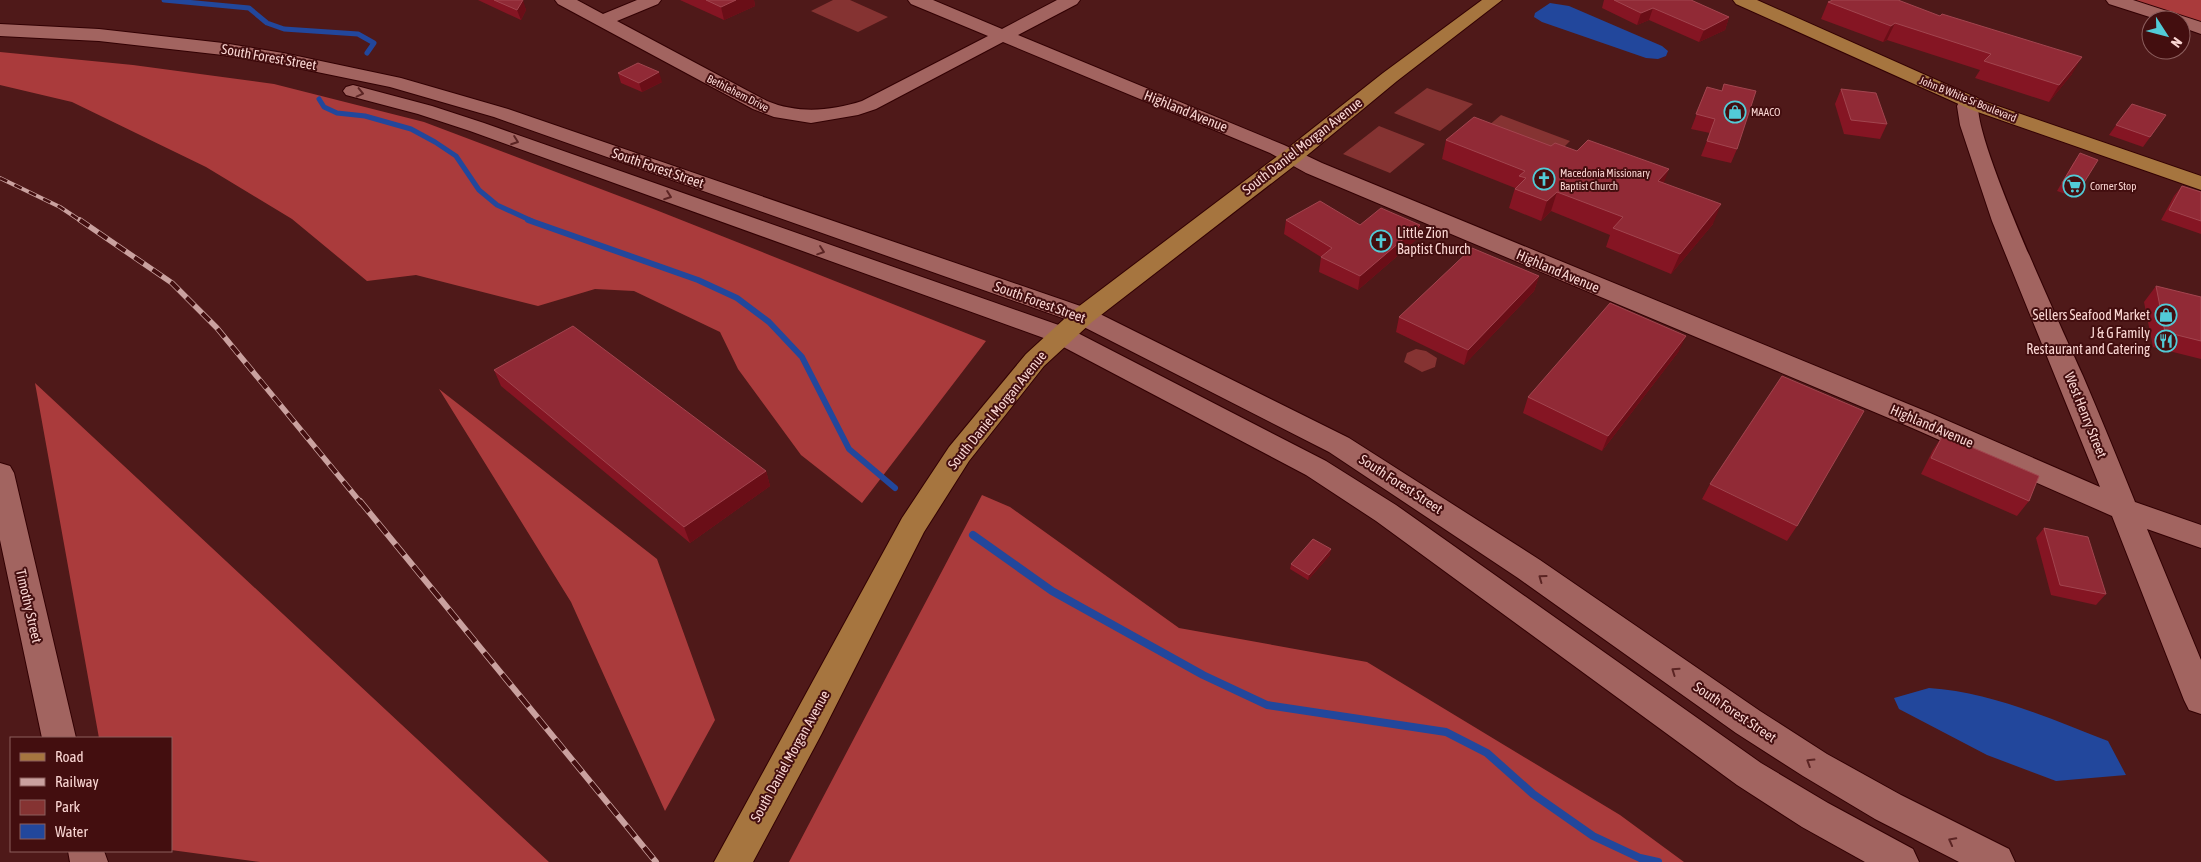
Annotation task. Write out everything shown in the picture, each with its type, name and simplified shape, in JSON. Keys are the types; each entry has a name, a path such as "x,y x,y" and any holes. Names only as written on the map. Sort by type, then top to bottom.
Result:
{"main road":[{"name":"South Daniel Morgan Avenue","path":"733,862 809,724 917,518 943,476 1035,360 1083,316 1291,157 1390,77 1493,0"},
{"name":"John B White Sr Boulevard","path":"1742,0 1969,101 2201,183"}],"street":[{"name":"Bethlehem Drive","path":"564,0 774,111 810,117 838,114 869,105 1071,0"},
{"path":"602,21 652,0"},
{"name":"Highland Avenue","path":"917,0 1277,149 1314,168 1569,276 1920,420 2123,509 2201,537"},
{"path":"2115,0 2148,10"},
{"name":"South Forest Street","path":"0,30 108,36 223,49 302,62 394,82 501,113 1083,316 1355,455 1529,568 1748,722 1888,807 1996,862"},
{"name":"South Forest Street","path":"0,44 78,49 202,63 280,76 372,96 477,128 1061,336 1316,468 1386,513 1749,774 1815,815 1900,862"},
{"name":"West Henry Street","path":"1969,101 1967,106 1970,125 2003,221 2070,376 2201,700"},
{"name":"Timothy Street","path":"0,473 59,737"}],"green space":[{"path":"833,0 850,0 888,17 858,32 811,11"},
{"path":"1427,88 1473,104 1440,131 1394,113"},
{"path":"1501,115 1570,141 1552,159 1481,132"},
{"path":"1379,126 1425,144 1390,173 1343,154"},
{"path":"1416,349 1426,351 1437,358 1435,367 1422,372 1404,362 1407,353"}],"shaded area":[{"path":"2130,0 2201,0 2201,22 2191,19 2191,10 2162,10"},
{"path":"0,52 133,65 274,84 424,122 656,210 986,341 862,503 801,455 738,369 720,332 634,291 595,289 538,306 416,275 367,281 292,219 206,167 72,102 0,85"},
{"path":"35,383 549,862 260,862 172,850 172,737 99,737"},
{"path":"439,389 657,559 715,720 665,811 571,602"},
{"path":"982,495 1010,507 1179,628 1367,662 1620,815 1684,862 789,862"}],"water":[{"path":"1550,3 1569,6 1662,46 1668,51 1666,56 1658,59 1646,58 1542,22 1534,17 1535,13"},
{"path":"1929,688 1975,695 1998,701 2108,741 2126,775 2056,781 1987,755 1899,709 1894,698"}],"building":[{"path":"494,0 523,0 517,10"},
{"path":"706,0 736,0 721,7"},
{"path":"1614,0 1691,0 1729,17 1704,30 1653,8 1641,13"},
{"path":"1833,0 1898,0 1940,16 1942,14 2082,57 2059,85 1984,61 1991,54 1895,23 1891,26 1828,2"},
{"path":"638,63 659,72 639,83 618,73"},
{"path":"1724,84 1756,91 1737,149 1707,141 1715,119 1696,114 1707,87 1722,91"},
{"path":"1841,89 1876,93 1887,124 1851,120"},
{"path":"2132,104 2166,115 2150,137 2116,125"},
{"path":"1474,117 1551,146 1555,143 1577,151 1588,140 1669,169 1658,181 1721,204 1680,254 1613,228 1623,217 1557,192 1547,201 1515,189 1526,178 1519,176 1525,171 1446,140"},
{"path":"2080,153 2098,160 2080,189 2062,183"},
{"path":"2182,186 2201,192 2201,221 2169,210"},
{"path":"1320,201 1360,225 1381,208 1420,225 1360,276 1321,257 1332,248 1286,220"},
{"path":"1472,248 1539,276 1468,350 1399,317"},
{"path":"2156,286 2201,297 2201,341 2165,332"},
{"path":"1610,303 1686,336 1608,436 1528,397"},
{"path":"573,326 766,471 684,527 494,370"},
{"path":"1782,376 1864,411 1797,526 1710,484"},
{"path":"1943,435 2039,476 2029,501 1931,458"},
{"path":"2044,528 2088,537 2106,594 2060,585"},
{"path":"1313,539 1331,549 1309,575 1291,564"}],"waterway":[{"path":"164,0 249,8 267,23 284,29 358,34 374,43 367,53"},
{"path":"319,99 324,107 337,113 365,116 411,129 435,142 456,156 479,190 497,205 532,221"},
{"path":"528,220 698,280 737,298 769,322 802,357 849,449 895,488"},
{"path":"973,535 1052,591 1203,675 1267,705 1446,732 1487,753 1533,794 1593,836 1640,858 1658,862"}],"railway":[{"path":"0,178 60,207 81,221"},
{"path":"80,220 172,283 217,328 361,503"},
{"path":"360,501 656,862"}],"place":[{"name":"MAACO","path":"1735,112"},
{"name":"Macedonia Missionary Baptist Church","path":"1544,179"},
{"name":"Corner Stop","path":"2074,186"},
{"name":"Little Zion Baptist Church","path":"1381,241"},
{"name":"Sellers Seafood Market","path":"2166,315"},
{"name":"J & G Family Restaurant and Catering","path":"2166,341"}]}
